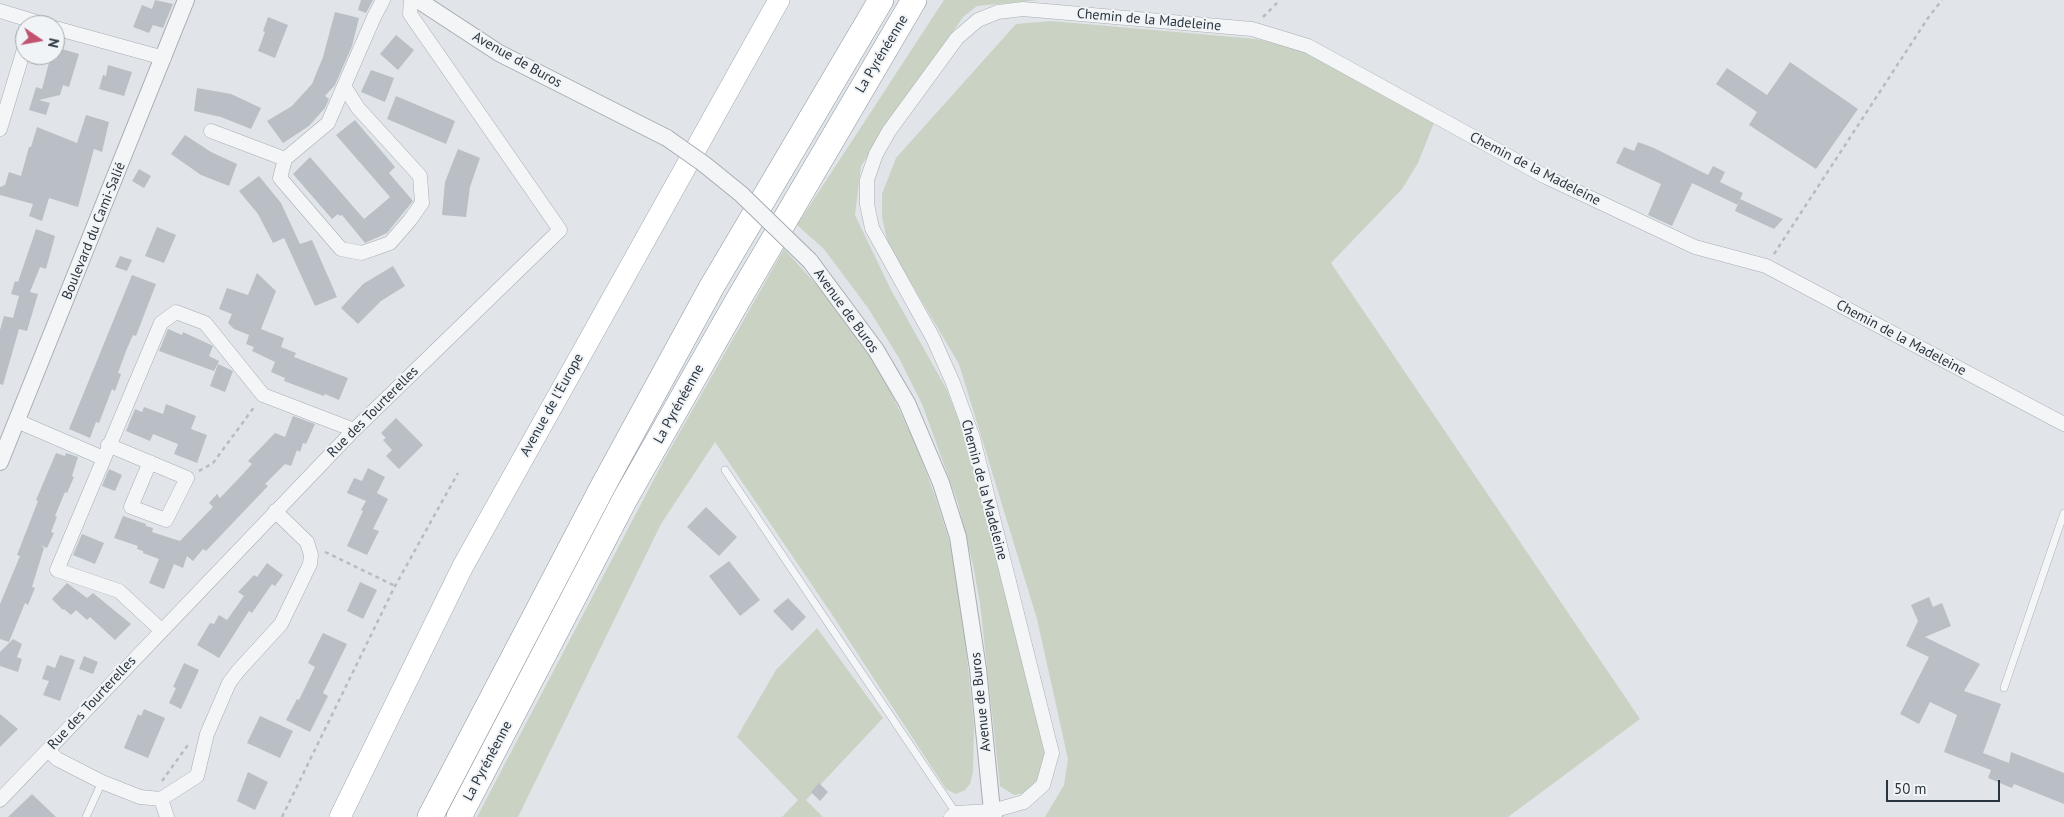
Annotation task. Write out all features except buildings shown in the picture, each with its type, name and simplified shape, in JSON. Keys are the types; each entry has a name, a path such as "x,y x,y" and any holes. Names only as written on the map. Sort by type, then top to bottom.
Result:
{"highway":[{"name":"La Pyrénéenne","path":"430,817 603,486 711,288 881,0"},
{"name":"La Pyrénéenne","path":"459,817 626,499 738,300 914,0"},
{"path":"888,43 915,27 933,0"}],"main road":[{"name":"Avenue de l'Europe","path":"340,817 463,566 779,0"}],"street":[{"name":"Boulevard du Cami-Salié","path":"0,462 9,429 164,58 186,0"},
{"path":"344,86 358,108 420,176 422,203 390,243 362,253 341,249 280,178 285,159 328,123 334,109 344,86 374,17 383,0"},
{"name":"Rue des Tourterelles","path":"0,800 354,430 560,230 410,14 412,0"},
{"name":"Avenue de Buros","path":"418,0 499,53 667,138 704,164 741,194 810,261 876,350 907,403 941,483 958,537 978,669 993,814"},
{"name":"Chemin de la Madeleine","path":"954,815 993,814 1024,802 1043,785 1052,753 973,438 953,383 932,338 872,228 867,204 867,180 876,154 889,131 957,38 978,20 998,12 1023,9 1252,29 1308,46 1546,177 1695,247 1766,266 2064,424"},
{"path":"0,11 15,16"},
{"path":"65,31 164,58"},
{"path":"0,129 19,65"},
{"path":"334,109 358,108"},
{"path":"211,131 285,159"},
{"path":"161,630 119,591 57,570 161,323 176,312 205,323 264,395 354,430"},
{"path":"9,429 150,462 187,478 166,520 131,507 150,462"},
{"path":"48,750 57,759 102,782 140,797 157,798 197,776 207,734 229,684 238,671 282,624 310,564 312,555 307,542 275,511"},
{"path":"157,798 167,817"}],"lane":[{"path":"725,470 954,815"},
{"path":"2004,688 2064,513"},
{"path":"86,817 102,782"}],"path":[{"path":"1252,29 1280,0"},
{"path":"1766,266 1928,18 1942,0"},
{"path":"187,478 214,463 264,395"},
{"path":"282,817 395,586 458,473"},
{"path":"312,555 326,551 395,586"},
{"path":"157,798 169,770 192,739"}],"green space":[{"path":"944,0 1039,0 977,6 963,17 861,166 855,215 891,290 947,390 966,439 1046,755 1042,770 1035,784 1024,793 1014,795 1000,786 980,603 973,565 958,503 922,404 899,358 868,308 824,249 797,225"},
{"path":"1051,21 1256,39 1287,46 1317,55 1435,120 1418,163 1402,189 1331,263 1640,719 1508,817 1045,817 1064,785 1068,759 1037,619 959,364 888,244 882,217 882,194 896,158 1016,24"},
{"path":"784,249 834,304 883,376 917,447 935,496 949,540 961,600 974,725 973,772 970,784 965,790 956,794 946,789 831,613 715,442 661,524 518,817 477,817 664,460"},
{"path":"817,628 883,718 806,800 823,817 782,817 798,800 737,737 776,670"}]}
